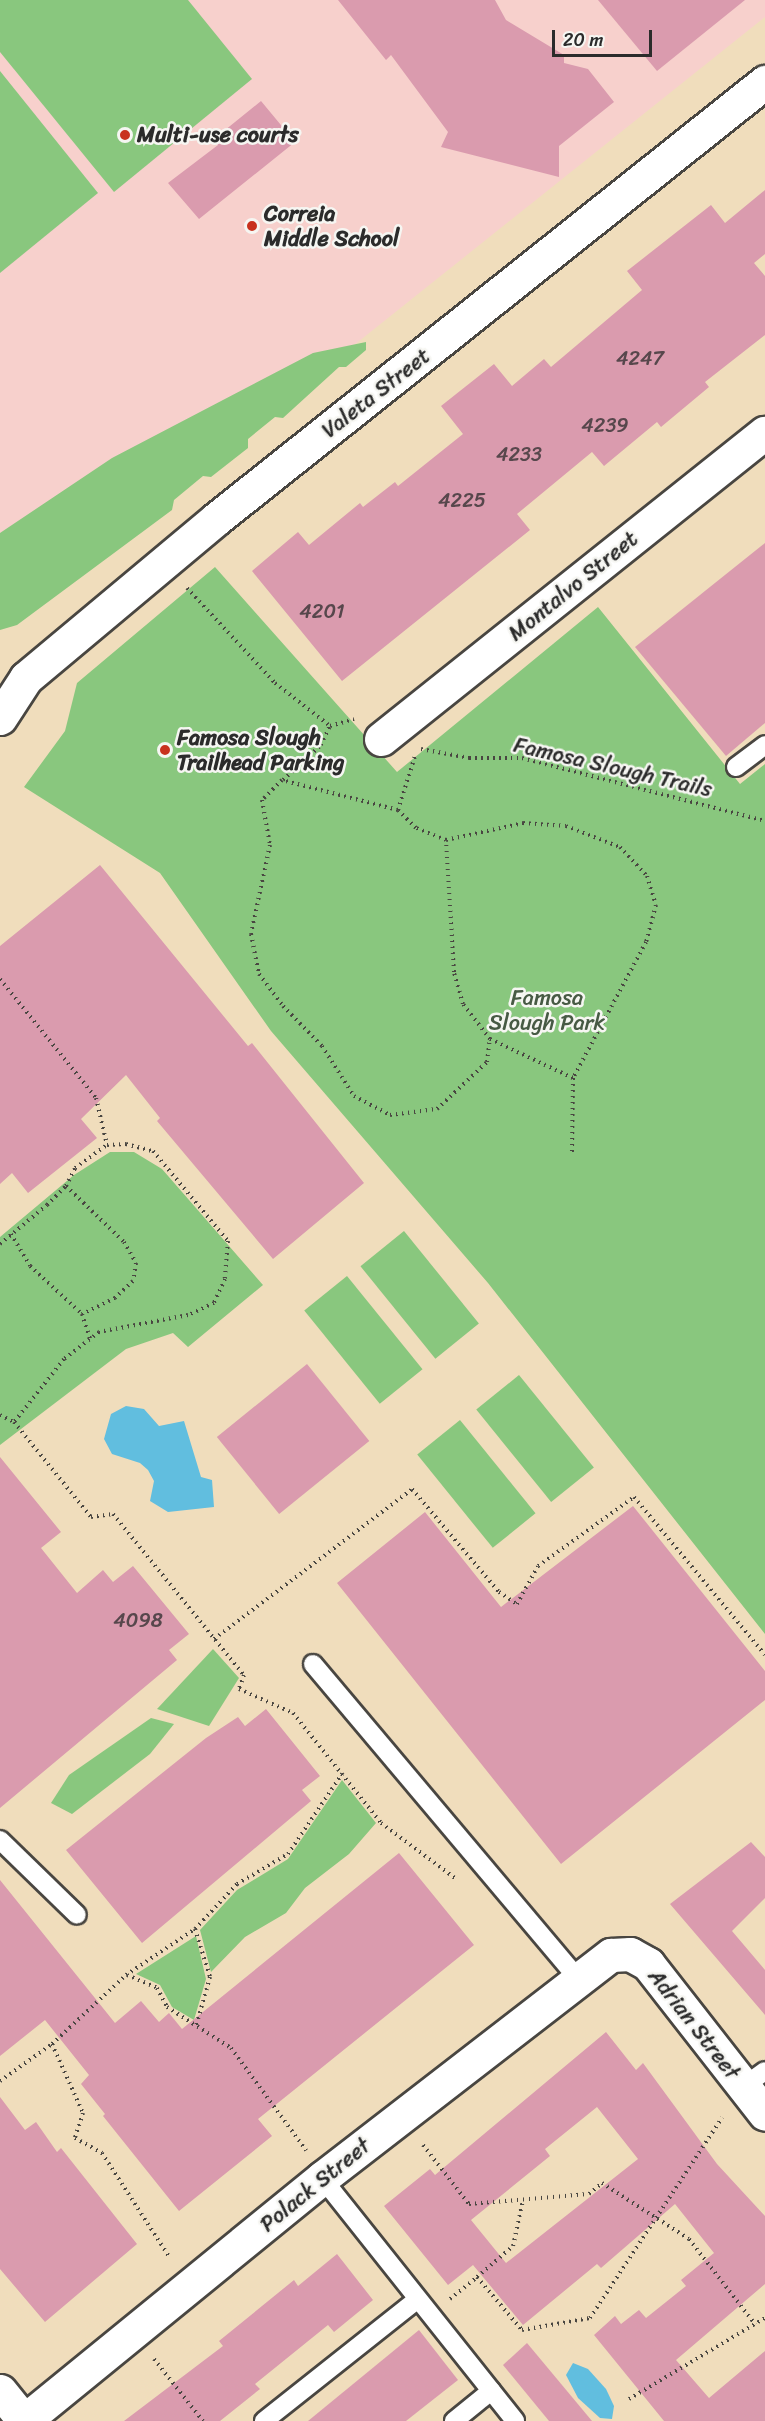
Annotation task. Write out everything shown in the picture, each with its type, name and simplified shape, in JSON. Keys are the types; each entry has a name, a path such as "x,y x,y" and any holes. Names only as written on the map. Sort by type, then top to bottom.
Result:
{"street":[{"name":"Valeta Street","path":"0,718 27,678 216,519 765,82"},
{"name":"Montalvo Street","path":"381,739 765,433"},
{"name":"Adrian Street","path":"611,1955 630,1953 648,1964 754,2079 765,2114"},
{"name":"Polack Street","path":"24,2421 322,2178 611,1955"},
{"path":"0,2391 24,2421"}],"lane":[{"path":"736,767 765,744"},
{"path":"313,1664 578,1979"},
{"path":"2,1846 77,1915"},
{"path":"322,2178 515,2421"},
{"path":"264,2421 418,2299"},
{"path":"454,2421 491,2391"}],"path":[{"path":"187,588 275,683 330,726"},
{"path":"381,739 356,718 330,726 321,745 262,800 270,845 251,934 259,974 283,1006 322,1046 354,1096 390,1115 437,1108 487,1062 490,1039"},
{"name":"Famosa Slough Trails","path":"417,749 469,758 522,758 765,821"},
{"path":"282,780 398,810 416,828 446,840 522,823 566,826 620,847 647,876 656,905 646,942 573,1078 572,1152"},
{"path":"446,840 454,972 463,1004 490,1039 573,1078"},
{"path":"0,979 96,1098 106,1145"},
{"path":"0,1244 66,1186 75,1168 106,1145 126,1144 153,1151 190,1192 228,1241 225,1279 214,1303 188,1315 146,1320 99,1332 64,1359 14,1422"},
{"path":"66,1186 124,1242 136,1263 133,1281 101,1307 82,1314"},
{"path":"11,1234 30,1266 82,1314 90,1339"},
{"path":"0,1415 14,1422 91,1517 113,1514 243,1675 239,1689 293,1713 381,1823 456,1879"},
{"path":"214,1639 412,1489 499,1593 518,1604 538,1566 634,1497 765,1655"},
{"path":"0,2081 52,2044 126,1975 195,1929 237,1884 288,1854 342,1774"},
{"path":"195,1929 210,1977 196,2026"},
{"path":"126,1975 157,1988 167,2007 231,2048 306,2150"},
{"path":"52,2044 84,2113 75,2138 102,2153 170,2259"},
{"path":"477,2277 522,2330 590,2318 722,2118"},
{"path":"423,2145 469,2204 589,2194 602,2183 689,2239 755,2324"},
{"path":"431,2315 513,2246 523,2200"},
{"path":"629,2399 764,2320"},
{"path":"154,2359 203,2421"}],"shaded area":[{"name":"Correia Middle School","path":"0,0 765,0 765,17 279,405 0,622"}],"green space":[{"name":"Multi-use courts","path":"0,0 188,0 252,79 114,192 0,52"},
{"path":"0,71 98,193 0,273"},
{"path":"366,342 366,350 346,367 339,367 283,418 275,417 248,439 248,448 211,477 203,476 174,500 172,510 17,625 0,630 0,533 112,458 313,353"},
{"name":"Famosa Slough Park","path":"215,567 397,772 598,607 740,784 765,764 765,1634 488,1283 271,1031 160,873 24,787 65,731 77,683"},
{"path":"110,1152 134,1152 162,1169 263,1285 188,1347 173,1333 126,1349 0,1445 0,1237 74,1175"},
{"path":"404,1231 479,1323 435,1359 360,1266"},
{"path":"347,1276 423,1369 380,1404 304,1311"},
{"path":"519,1375 594,1467 551,1502 476,1410"},
{"path":"460,1420 536,1513 493,1548 417,1455"},
{"path":"213,1649 239,1678 209,1726 157,1709"},
{"path":"151,1718 174,1724 150,1754 72,1814 51,1803 69,1775"},
{"path":"342,1780 376,1823 349,1854 305,1888 286,1913 245,1937 211,1972 200,1930 237,1890 288,1859"},
{"path":"196,1936 206,1979 194,2020 172,2007 160,1985 136,1974"}],"water":[{"path":"126,1406 144,1409 159,1426 184,1421 201,1477 212,1480 214,1507 168,1512 150,1501 154,1481 148,1470 140,1463 112,1454 104,1439 111,1414"},
{"path":"573,2363 588,2369 606,2389 614,2406 612,2419 600,2418 578,2398 566,2375"}],"building":[{"path":"338,0 495,0 506,20 564,55 564,63 588,69 614,102 559,146 559,177 441,147 448,132 391,55 386,60"},
{"path":"598,0 745,0 657,71"},
{"path":"261,101 295,142 199,219 168,183 218,145 214,139"},
{"path":"765,190 765,254 754,263 765,276 765,335 705,382 709,387 661,427 657,422 604,466 592,452 517,514 530,530 342,681 252,571 298,532 309,545 360,503 363,507 395,482 398,486 463,434 441,406 494,364 512,386 544,359 551,367 642,290 627,271 711,205 725,223"},
{"path":"765,543 765,723 726,756 635,647"},
{"path":"100,865 248,1046 252,1043 364,1183 273,1259 157,1121 160,1118 126,1075 81,1119 97,1138 28,1193 12,1173 0,1184 0,946"},
{"path":"307,1364 369,1441 279,1514 217,1437"},
{"path":"0,1457 61,1532 41,1548 77,1593 103,1570 113,1582 133,1566 189,1634 169,1650 177,1660 0,1808"},
{"path":"633,1506 765,1671 765,1700 561,1864 337,1583 425,1512 501,1607"},
{"path":"266,1709 320,1776 302,1790 311,1801 142,1943 66,1850 206,1738 238,1717 245,1726"},
{"path":"751,1842 765,1857 765,1898 732,1931 765,1970 765,2015 670,1904"},
{"path":"399,1853 474,1945 258,2119 272,2136 179,2211 103,2116 105,2114 81,2084 89,2075 45,2020 0,2056 0,1880 115,2023 141,2001 159,2022 169,2013 182,2029"},
{"path":"606,2032 636,2070 643,2063 717,2164 765,2216 765,2284 676,2360 709,2398 765,2351 765,2421 664,2421 594,2335 615,2316 621,2324 639,2310 646,2318 686,2286 681,2280 714,2253 675,2204 601,2268 597,2264 523,2325 473,2265 448,2285 384,2206 430,2169 435,2175","holes":["597,2107 638,2159 506,2263 471,2220 550,2156 545,2149"]},
{"path":"0,2097 25,2130 36,2122 57,2152 61,2148 137,2244 45,2322 0,2269"},
{"path":"337,2254 373,2300 334,2332 328,2325 255,2384 260,2389 220,2421 124,2421 223,2346 219,2341 294,2280 298,2286"},
{"path":"419,2330 458,2380 406,2421 308,2421"},
{"path":"527,2343 592,2421 549,2421 503,2365"}],"place":[{"name":"Multi-use courts","path":"125,135"},
{"name":"Correia Middle School","path":"252,226"},
{"name":"Famosa Slough Trailhead Parking","path":"165,750"}]}
